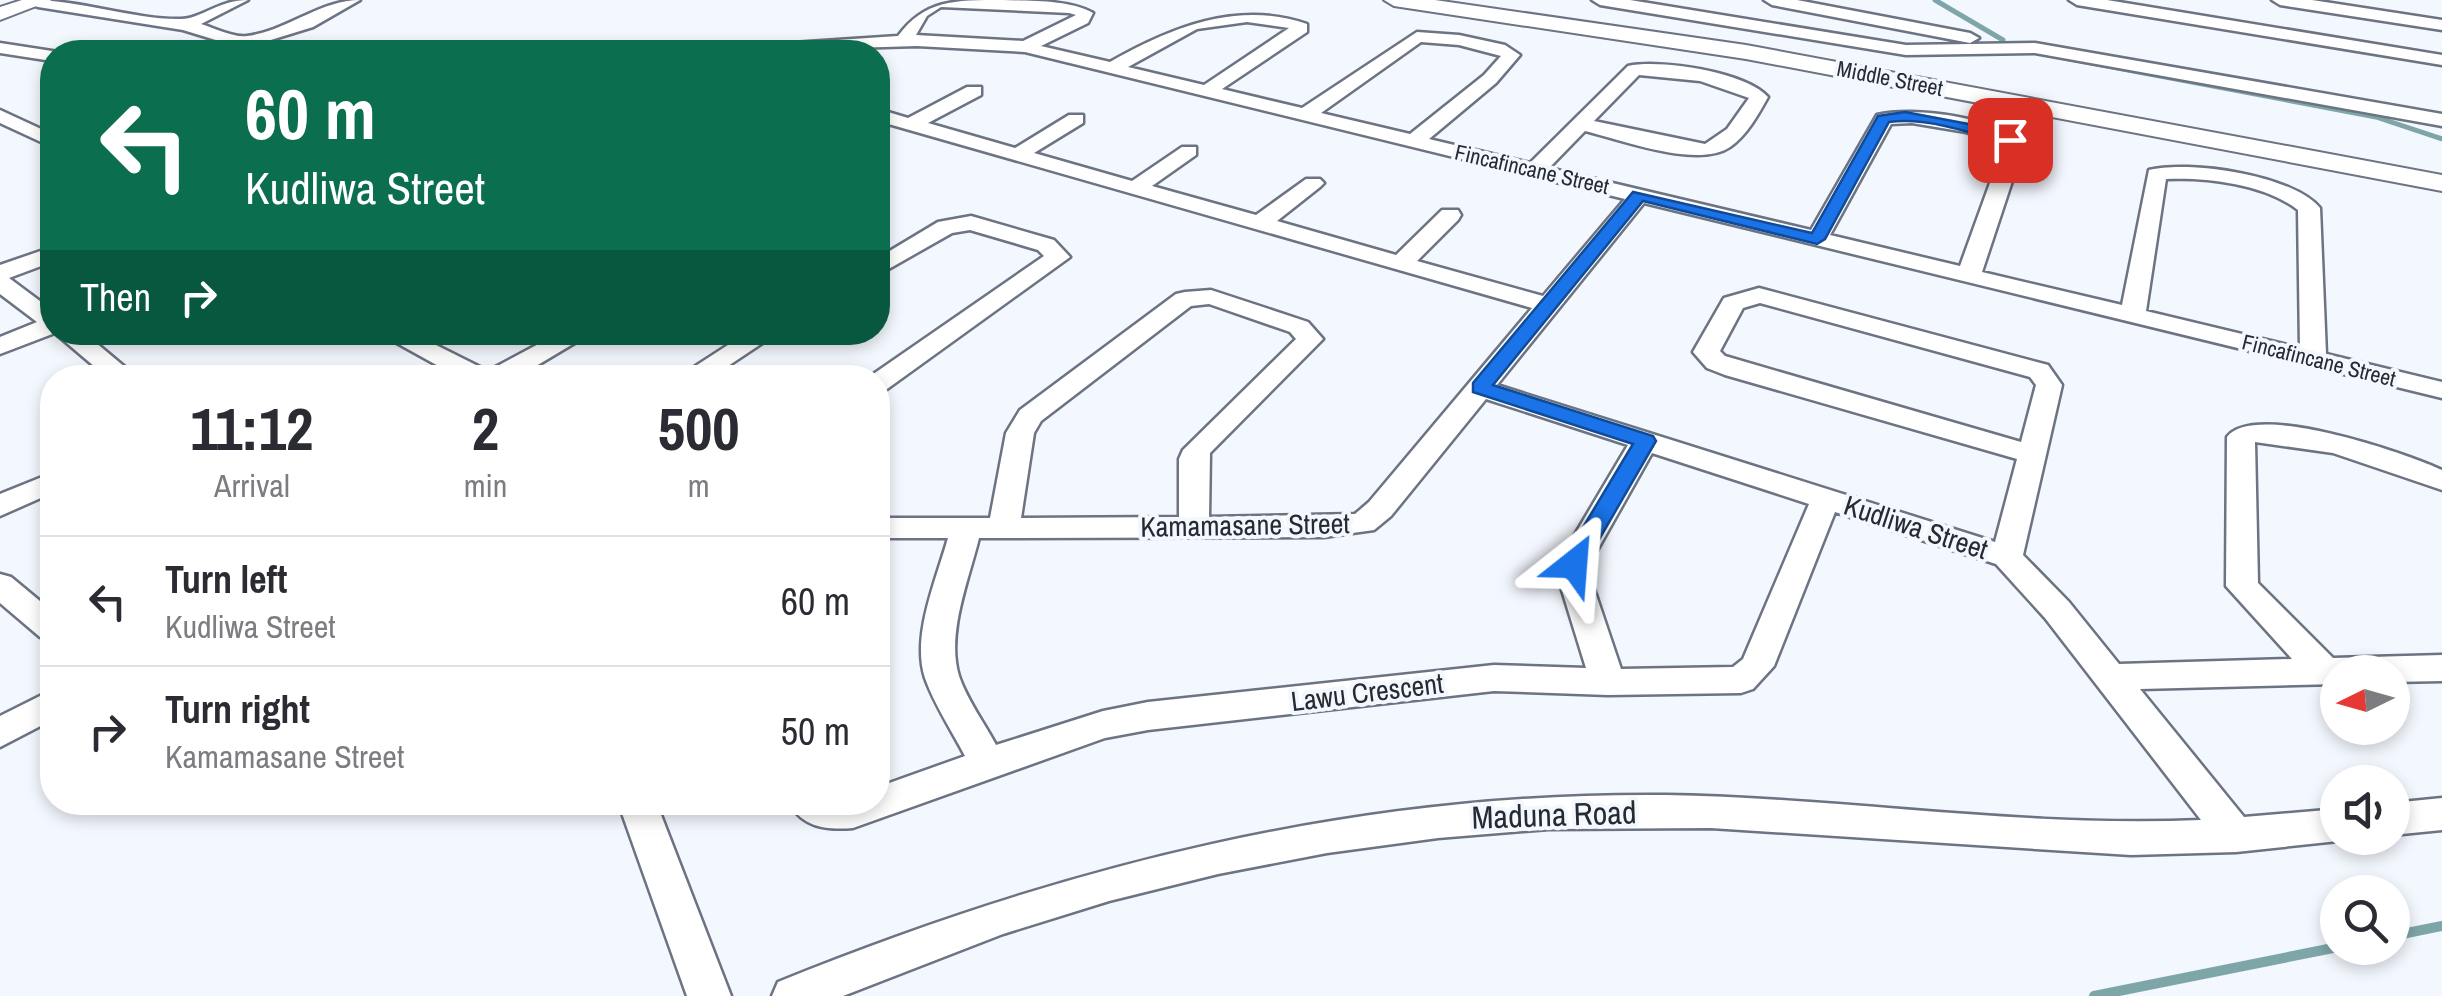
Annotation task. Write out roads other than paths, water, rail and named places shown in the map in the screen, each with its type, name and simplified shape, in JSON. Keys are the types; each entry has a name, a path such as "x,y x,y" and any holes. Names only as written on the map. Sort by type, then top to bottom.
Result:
{"main road":[{"name":"Middle Street","path":"1394,0 1762,54 2442,183"},
{"path":"0,14 40,1"}],"street":[{"path":"101,11 127,0"},
{"path":"186,24 240,0"},
{"path":"253,40 307,23 352,0"},
{"path":"1600,0 1906,50 1992,49 2011,45 2035,48 2442,120"},
{"path":"1772,0 1966,36 2013,57 2382,126"},
{"path":"1854,15 1869,0"},
{"path":"2077,0 2442,60"},
{"path":"2280,0 2442,25"},
{"path":"40,1 186,24 235,40"},
{"path":"903,43 925,7 940,2 1070,8 1085,13 1082,19 1025,47"},
{"path":"1113,68 1199,22 1261,18 1291,22 1301,28 1206,91"},
{"path":"1306,114 1414,38 1436,36 1509,52 1510,60 1414,141"},
{"name":"Fincafincane Street","path":"890,44 1025,47 2442,390"},
{"path":"0,48 40,54"},
{"path":"1535,170 1580,124 1638,69 1746,87 1759,97 1722,147 1715,150 1697,151 1580,124"},
{"path":"911,124 974,91"},
{"path":"0,116 40,134"},
{"path":"1817,239 1884,119 1905,116 1994,133 2014,145 1969,275"},
{"path":"890,118 1550,306"},
{"path":"1017,155 1076,119"},
{"path":"1134,189 1189,151"},
{"path":"2133,316 2156,174 2173,170 2276,190 2298,198 2309,208 2313,358"},
{"path":"1259,224 1313,183"},
{"name":"Kamamasane Street","path":"890,528 1363,523 1411,475 1639,195"},
{"path":"1400,264 1450,216"},
{"path":"890,261 946,227 966,223 1046,245 1058,257 890,375"},
{"path":"0,273 40,258"},
{"path":"0,283 40,314"},
{"path":"2006,556 2049,382 2025,365 1759,295 1733,303 1706,352 1716,362 1734,369 2031,454"},
{"path":"1004,528 1020,433 1030,416 1172,305 1204,296 1299,326 1310,339 1197,450 1193,470 1194,526"},
{"path":"0,346 40,328"},
{"path":"83,345 109,365"},
{"path":"416,345 456,365"},
{"path":"520,365 557,345"},
{"path":"712,365 745,345"},
{"name":"Kudliwa Street","path":"1480,388 2006,556 2037,586 2236,836"},
{"path":"2320,667 2242,586 2242,437 2250,431 2278,431 2418,468 2442,481"},
{"path":"1608,682 1573,574 1574,564 1645,441"},
{"path":"0,506 40,488"},
{"name":"Lawu Crescent","path":"890,798 1103,725 1148,716 1475,679 1717,682 1751,674 1826,498"},
{"path":"966,528 940,643 939,664 987,763"},
{"path":"6,598 40,621"},
{"path":"2410,669 2442,668"},
{"path":"2110,676 2320,671"},
{"path":"0,733 40,710"},
{"name":"Maduna Road","path":"794,996 1051,900 1286,843 1476,816 1660,810 1780,815 2063,837 2236,836 2320,827"},
{"path":"2410,817 2442,814"},
{"path":"642,815 708,996"}],"waterway":[{"path":"1935,0 2003,40"},
{"path":"2033,52 2376,117 2442,139"},
{"path":"2410,932 2442,926"},
{"path":"2094,996 2320,951"}]}
